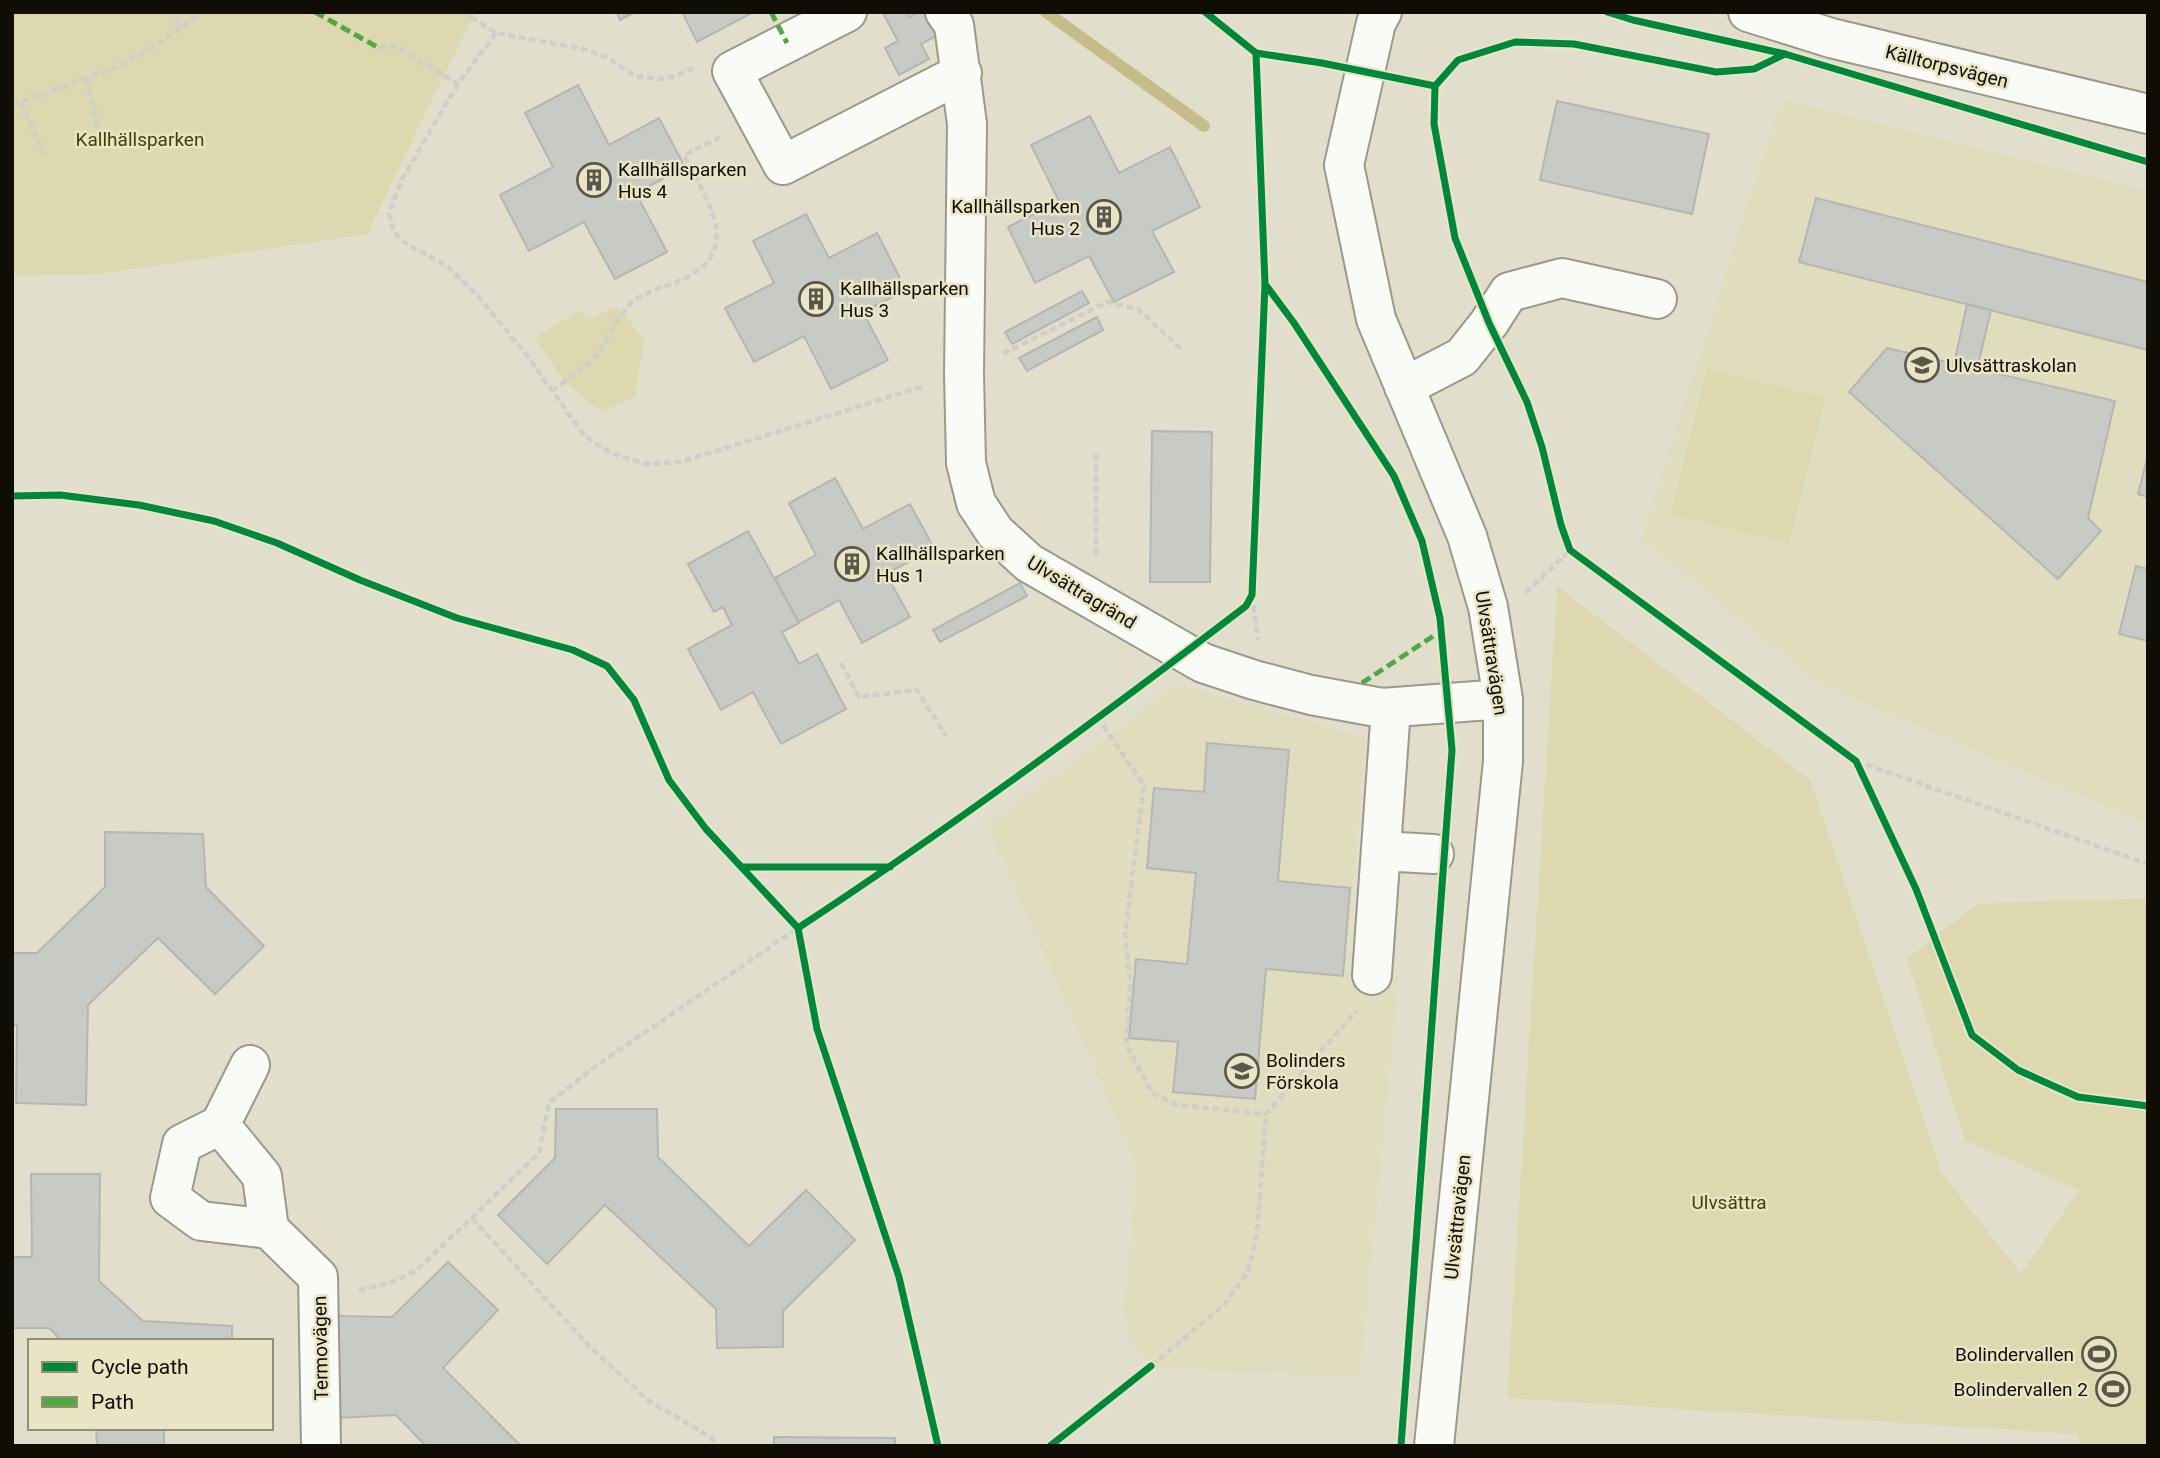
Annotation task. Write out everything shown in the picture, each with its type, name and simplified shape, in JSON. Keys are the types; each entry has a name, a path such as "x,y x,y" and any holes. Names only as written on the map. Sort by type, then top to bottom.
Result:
{"street":[{"path":"847,12 732,71 783,164 962,73"},
{"name":"Ulvsättragränd","path":"945,12 954,25 967,124 964,374 966,463 976,503 995,533 1030,563 1203,663 1254,680 1311,695 1382,708 1503,699"},
{"name":"Ulvsättravägen","path":"1382,12 1376,23 1344,165 1376,319 1467,536 1489,607 1503,699 1503,761 1434,1446"},
{"name":"Källtorpsvägen","path":"1748,12 1831,38 2148,114"},
{"path":"1404,387 1462,357 1509,292 1562,278 1657,299"},
{"path":"1372,975 1391,708"},
{"path":"1381,850 1434,854"},
{"path":"220,1125 262,1176 269,1228 201,1221 170,1198 182,1144 220,1125 250,1065"},
{"name":"Termovägen","path":"269,1228 318,1277 321,1446"}],"path":[{"path":"175,12 180,29"},
{"path":"12,105 115,68 150,50 204,12"},
{"path":"463,12 496,33 584,49 608,58 635,76 660,79 676,76 698,65 732,71"},
{"path":"496,33 458,84 401,181 389,214 400,240 447,266 478,296 584,435 610,453 646,464 681,462 964,374 1107,302 1138,309 1184,352"},
{"path":"379,48 395,46 458,84"},
{"path":"87,78 99,134"},
{"path":"21,102 44,154"},
{"path":"552,391 594,358 619,317 634,301 688,277 701,268 717,248 715,219 684,155 757,118"},
{"path":"1096,454 1096,601"},
{"path":"1520,598 1570,550"},
{"path":"1252,595 1259,648"},
{"path":"841,663 859,697 917,690 946,736"},
{"path":"1097,717 1144,785 1125,933 1130,983 1126,1044 1152,1093 1177,1105 1266,1114"},
{"path":"1856,761 2148,864"},
{"path":"319,1300 389,1283 416,1271 539,1153 549,1103 600,1063 798,928 801,941"},
{"path":"1141,1374 1224,1305 1248,1272 1257,1235 1266,1114 1360,1006 1372,975"},
{"path":"472,1218 588,1345 649,1401 712,1438 715,1446"}],"shaded area":[{"name":"Ulvsättraskolan","path":"1781,99 2148,191 2148,824 1822,685 1641,538"},
{"name":"Bolinders Förskola","path":"1178,685 1366,738 1345,972 1399,976 1360,1376 1158,1369 1151,1366 1122,1326 1137,1166 988,826"}],"green space":[{"name":"Kallhällsparken","path":"12,12 475,12 367,234 100,274 12,275"},
{"path":"615,307 627,317 644,340 635,397 600,411 565,382 535,338 579,310 588,320"},
{"path":"1707,368 1826,397 1789,543 1671,514"},
{"name":"Ulvsättra","path":"1557,586 1810,780 1941,1172 2021,1274 2079,1190 1965,1140 1907,959 1977,904 2148,898 2148,1446 2080,1446 2078,1434 1507,1398"}],"building":[{"path":"617,12 635,12 620,20"},
{"path":"682,12 752,12 752,13 697,42"},
{"path":"907,12 909,17 918,12 929,12 940,34 921,44 929,59 899,75 885,48 898,41 883,13"},
{"name":"Kallhällsparken Hus 4","path":"578,85 609,145 659,118 685,167 636,193 667,252 615,279 584,222 529,251 500,195 553,167 525,113"},
{"path":"1557,101 1709,134 1692,214 1540,180"},
{"name":"Kallhällsparken Hus 2","path":"1090,116 1119,173 1170,147 1200,207 1152,231 1174,272 1114,302 1089,256 1035,283 1008,227 1059,201 1031,145"},
{"path":"1816,198 2148,282 2148,350 1799,262"},
{"name":"Kallhällsparken Hus 3","path":"806,214 829,258 877,233 906,290 863,312 888,360 831,389 804,336 754,362 725,308 774,283 753,241"},
{"path":"1082,291 1089,303 1012,344 1005,332"},
{"path":"1967,304 1991,310 1977,369 1954,364"},
{"path":"1097,317 1103,330 1027,371 1019,358"},
{"path":"1887,348 2115,401 2088,518 2101,531 2058,579 1849,392"},
{"path":"1152,431 1212,432 1210,582 1150,582"},
{"path":"2148,455 2148,497 2138,494"},
{"name":"Kallhällsparken Hus 1","path":"835,478 863,529 910,504 934,548 886,574 910,617 862,643 839,600 799,622 775,578 816,555 789,503"},
{"path":"748,531 799,623 782,632 799,664 817,654 846,709 781,744 753,692 721,710 688,649 732,625 723,607 714,612 688,564"},
{"path":"2136,566 2148,569 2148,641 2119,634"},
{"path":"1020,583 1027,596 940,642 933,630"},
{"path":"1207,743 1289,750 1278,881 1350,888 1343,976 1266,969 1255,1099 1173,1092 1178,1042 1129,1038 1136,959 1187,964 1196,873 1147,868 1154,788 1204,792"},
{"path":"105,832 203,834 206,887 264,946 215,994 158,938 88,1005 86,1105 16,1103 17,1025 12,1025 12,953 37,953 105,887"},
{"path":"556,1109 657,1109 658,1157 749,1246 806,1190 855,1240 783,1311 783,1347 717,1348 716,1309 605,1205 547,1264 498,1215 555,1158"},
{"path":"31,1174 100,1174 99,1281 143,1321 232,1326 232,1339 60,1339 49,1328 12,1328 12,1257 32,1257"},
{"path":"448,1262 498,1310 443,1368 521,1446 426,1446 396,1415 337,1418 335,1316 392,1317"},
{"path":"96,1430 164,1430 164,1446 97,1446"},
{"path":"774,1437 895,1438 895,1446 774,1446"}],"waterway":[{"path":"1046,12 1204,126"}],"marked path":[{"path":"315,12 379,48"},
{"path":"771,12 787,43"},
{"path":"1362,683 1441,631"}],"cycle path":[{"path":"1205,12 1256,53 1322,63 1435,86"},
{"path":"1607,12 1785,54 2148,162"},
{"path":"1785,54 1754,69 1716,72 1574,44 1515,42 1458,60 1435,86 1434,124 1455,238 1489,323 1527,402 1570,550 1856,761 1916,889 1972,1035 2018,1070 2078,1097 2148,1106"},
{"path":"12,496 60,495 139,505 214,521 277,543 360,580 457,618 573,650 607,666 634,700 669,780 706,829 798,928 912,851 1081,730 1246,606 1252,595 1265,284 1256,53"},
{"path":"1265,284 1294,323 1394,476 1422,541 1440,618 1452,750 1401,1446"},
{"path":"743,867 890,867"},
{"path":"798,928 817,1029 899,1277 938,1446"},
{"path":"1050,1446 1151,1366"}],"place":[{"name":"Kallhällsparken Hus 4","path":"594,180"},
{"name":"Kallhällsparken Hus 2","path":"1104,217"},
{"name":"Kallhällsparken Hus 3","path":"816,299"},
{"name":"Ulvsättraskolan","path":"1922,365"},
{"name":"Kallhällsparken Hus 1","path":"852,564"},
{"name":"Bolinders Förskola","path":"1242,1071"},
{"name":"Bolindervallen","path":"2099,1354"},
{"name":"Bolindervallen 2","path":"2113,1389"}]}
